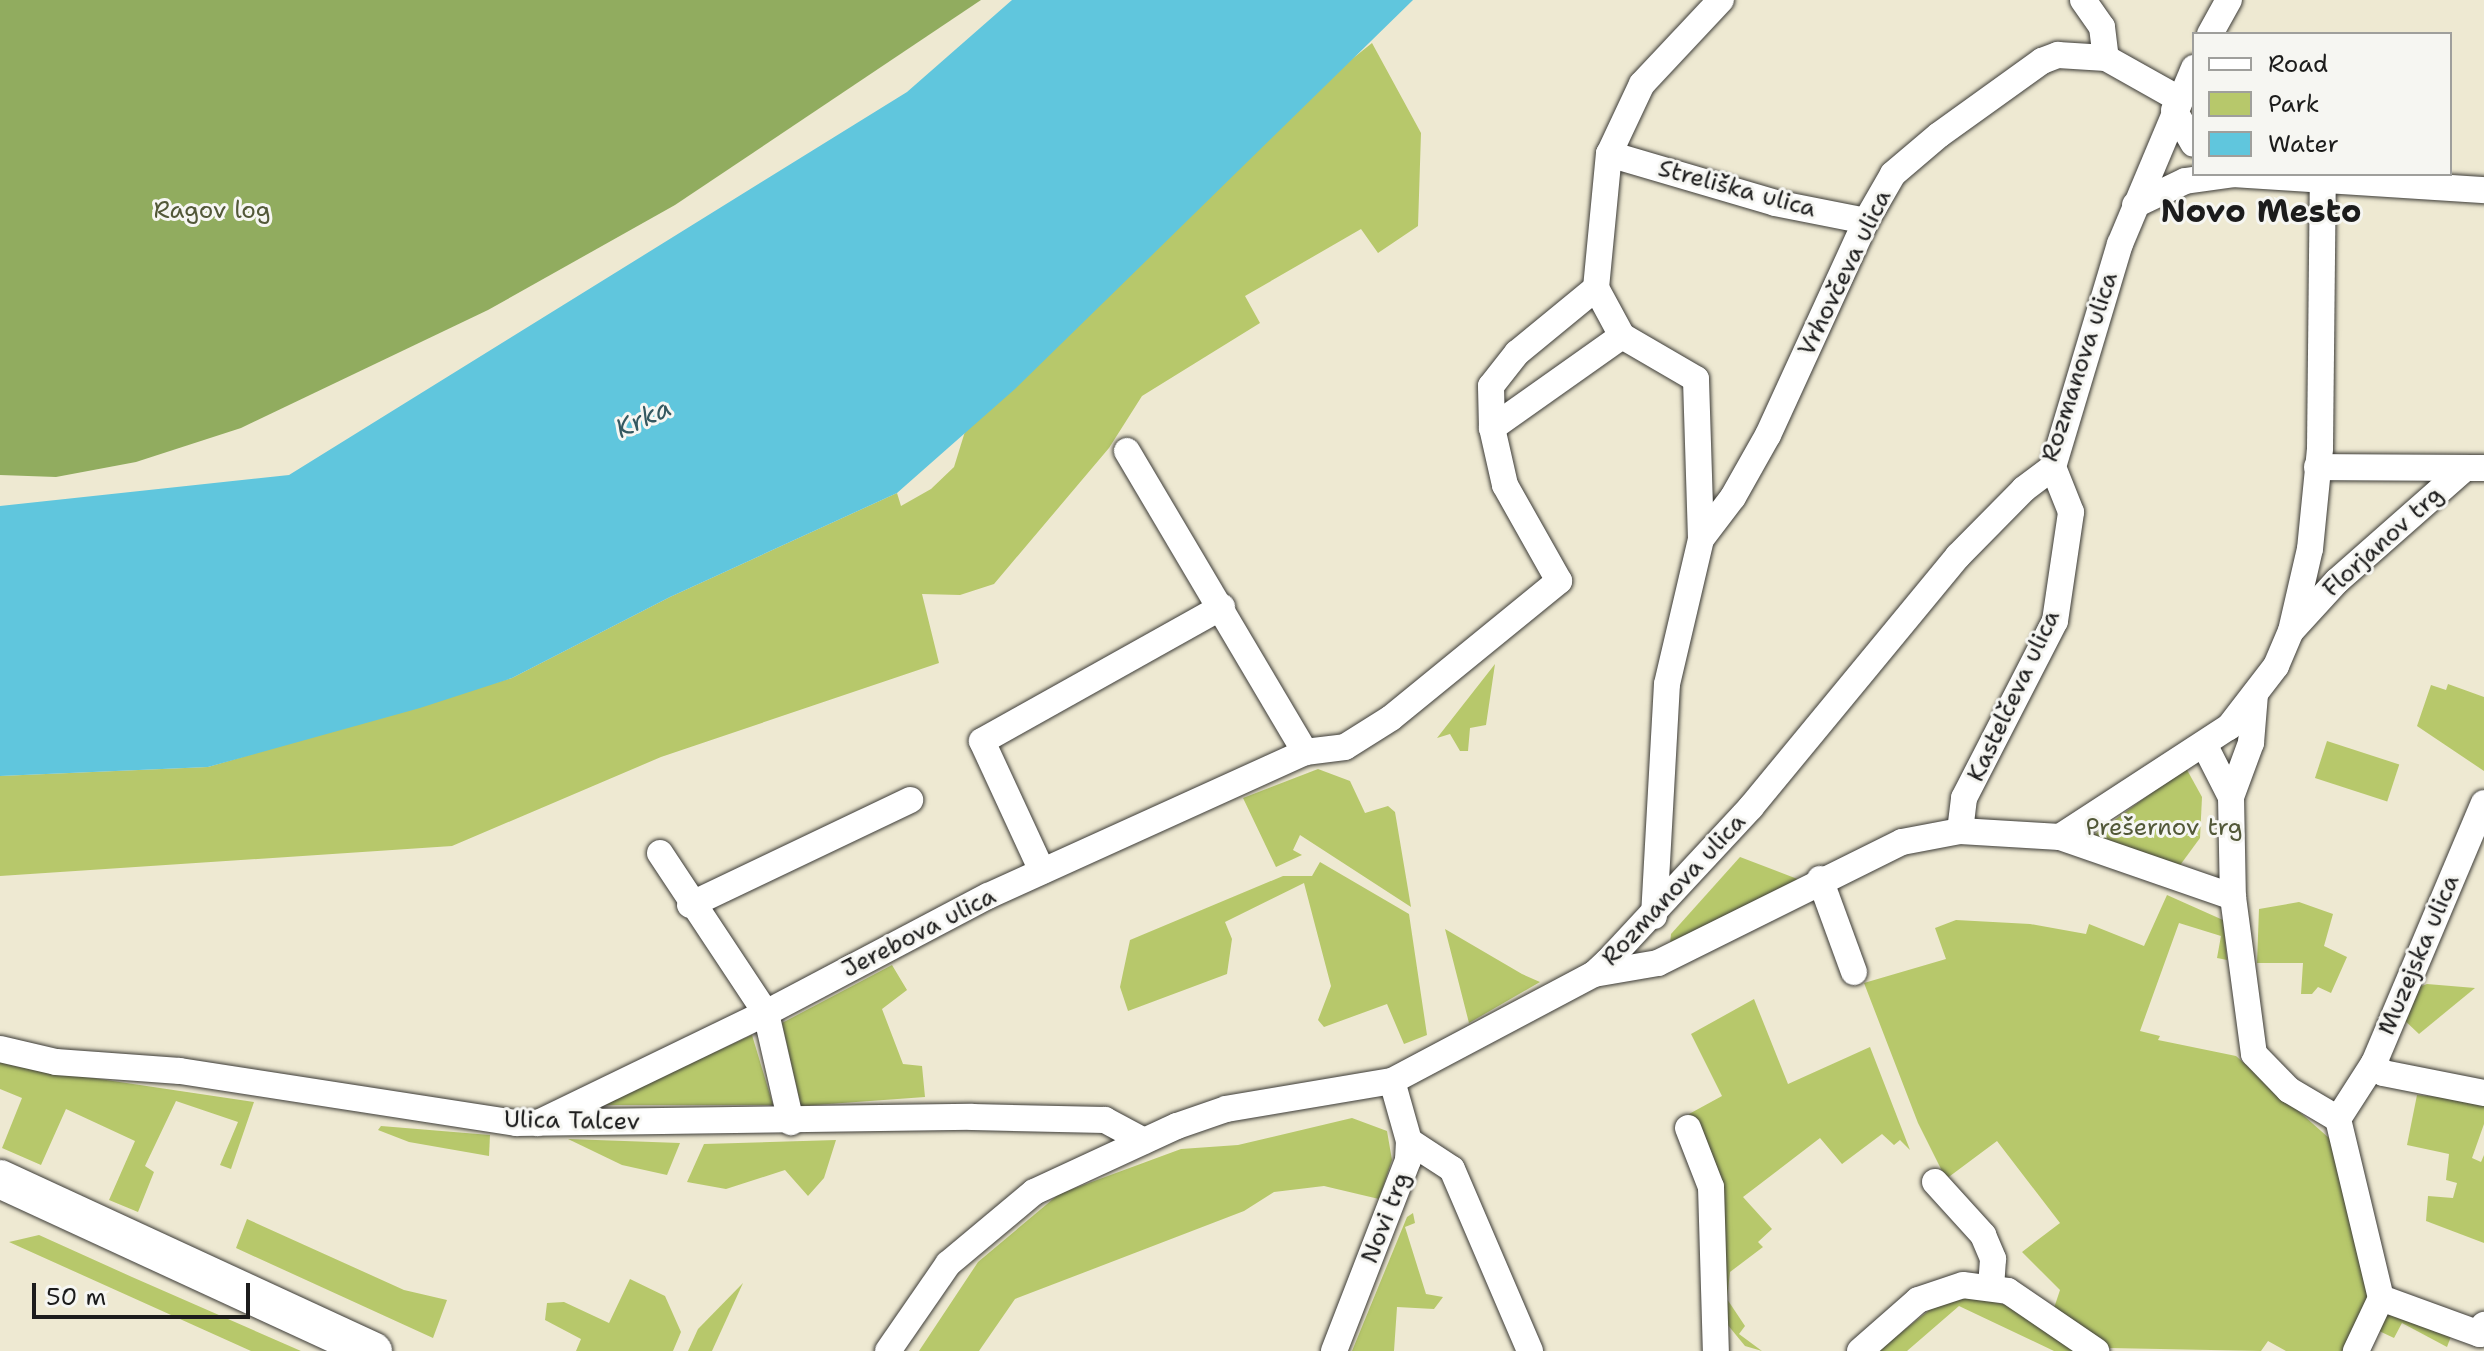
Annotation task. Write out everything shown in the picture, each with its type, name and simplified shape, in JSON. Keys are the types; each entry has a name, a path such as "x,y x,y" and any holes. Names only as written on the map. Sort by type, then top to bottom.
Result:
{"street":[{"path":"1654,916 1667,684 1701,539 1696,379 1622,336 1596,288 1609,154 1642,84 1721,0"},
{"path":"2083,0 2102,27 2106,58"},
{"path":"2211,32 2229,0"},
{"name":"Vrhovčeva ulica","path":"1701,539 1733,497 1768,435 1866,221 1893,174 1939,135 2042,61 2075,53 2106,58 2184,90"},
{"path":"2184,90 2192,133"},
{"name":"Rozmanova ulica","path":"888,1351 948,1264 990,1225 1034,1192 1144,1141 1226,1109 1392,1081 1594,974 1654,916 1958,556 2024,489 2053,467 2093,323 2135,205 2184,90"},
{"name":"Streliška ulica","path":"1609,154 1775,203 1866,221"},
{"path":"2135,205 2185,181 2219,176"},
{"path":"2256,176 2484,190"},
{"path":"2060,837 2205,746 2229,727 2276,666 2291,631 2310,549 2317,467 2323,182"},
{"path":"1492,428 1491,386 1517,353 1596,288"},
{"path":"1492,428 1622,336"},
{"name":"Jerebova ulica","path":"538,1123 766,1013 1042,871 1305,752 1345,747 1368,734 1559,581 1505,485 1492,428"},
{"path":"1127,451 1305,752"},
{"name":"Kastelčeva ulica","path":"1960,831 1964,798 2055,621 2071,512 2053,467"},
{"path":"2317,467 2475,468"},
{"name":"Florjanov trg","path":"2291,631 2337,581 2475,468"},
{"path":"1042,871 982,741 1222,607"},
{"path":"2255,694 2251,743 2231,797 2233,897 2254,1054 2289,1090 2338,1119 2381,1298 2356,1351"},
{"path":"2205,746 2231,797"},
{"path":"690,905 910,800"},
{"name":"Muzejska ulica","path":"2338,1119 2374,1063 2484,803"},
{"path":"1594,974 1658,963 1820,879 1902,842 1960,831 2060,837 2233,897"},
{"path":"660,853 690,905 748,979 766,1013 791,1122"},
{"path":"1820,879 1854,972"},
{"name":"Ulica Talcev","path":"0,1049 56,1062 180,1071 538,1123 791,1122 972,1117 1105,1120 1144,1141"},
{"name":"Muzejska ulica","path":"2374,1063 2383,1073 2484,1093"},
{"name":"Novi trg","path":"1334,1351 1397,1195 1409,1141 1392,1081"},
{"path":"1688,1128 1711,1187 1716,1351"},
{"path":"1409,1141 1452,1169 1530,1351"},
{"path":"0,1179 373,1351"},
{"path":"1935,1182 1983,1235 1993,1259 1991,1286"},
{"path":"1860,1351 1918,1300 1963,1285 1991,1286 2008,1291 2096,1351"},
{"path":"2381,1298 2482,1330"}],"green space":[{"name":"Ragov log","path":"0,0 981,0 675,205 488,310 241,428 136,462 56,477 0,475"},
{"path":"1372,43 1421,133 1418,226 1378,253 1361,229 1245,296 1260,323 1142,396 1109,448 994,584 960,595 922,594 939,663 661,757 452,846 0,876 0,776 208,767 512,678 670,597 897,493 901,506 931,489 954,467 967,425 1326,80"},
{"path":"1495,664 1486,725 1470,728 1468,751 1460,751 1450,734 1437,738"},
{"path":"2448,684 2484,697 2484,771 2417,726 2431,685 2446,690"},
{"path":"2327,741 2399,764 2387,802 2315,778"},
{"name":"Prešernov trg","path":"2186,768 2202,797 2200,838 2178,868 2091,837"},
{"path":"1318,769 1350,781 1365,813 1388,806 1395,812 1411,907 1300,835 1293,850 1302,855 1276,867 1243,798"},
{"path":"1740,857 1800,880 1670,944 1671,934"},
{"path":"1320,862 1409,914 1427,1035 1404,1044 1387,1004 1324,1027 1318,1020 1331,986 1304,883 1225,922 1232,939 1227,974 1128,1011 1120,987 1130,940 1283,876 1312,876"},
{"path":"2167,895 2223,920 2227,960 2217,958 2221,936 2179,923 2140,1031 2160,1036 2158,1040 2236,1056 2338,1146 2370,1295 2348,1351 2286,1351 2268,1341 2261,1351 2110,1348 2053,1311 2060,1290 2022,1252 2060,1223 1997,1141 1946,1179 1918,1123 1864,983 1946,959 1935,928 1956,920 2030,924 2086,934 2089,924 2144,946"},
{"path":"2299,902 2333,914 2324,946 2347,957 2331,993 2318,987 2312,994 2301,994 2303,963 2257,963 2259,909"},
{"path":"1445,929 1522,974 1540,982 1469,1023"},
{"path":"892,965 907,990 882,1009 903,1064 922,1066 925,1097 801,1106 782,1023"},
{"path":"2427,984 2475,988 2419,1034 2401,1017 2419,987"},
{"path":"1754,999 1788,1084 1870,1047 1910,1150 1900,1140 1894,1145 1882,1134 1842,1164 1820,1138 1743,1197 1772,1229 1758,1242 1763,1247 1730,1272 1727,1299 1745,1326 1739,1334 1762,1351 1745,1346 1727,1324 1722,1179 1689,1114 1722,1096 1691,1034"},
{"path":"752,1035 773,1105 600,1105"},
{"path":"0,1062 254,1102 231,1169 220,1165 238,1122 176,1101 145,1166 154,1172 138,1212 109,1200 135,1141 66,1109 41,1165 2,1148 22,1098 0,1089"},
{"path":"2417,1095 2484,1101 2484,1124 2472,1158 2481,1162 2484,1155 2484,1243 2426,1221 2428,1196 2453,1198 2457,1183 2446,1180 2449,1154 2407,1145"},
{"path":"1352,1118 1387,1131 1392,1160 1379,1199 1324,1186 1274,1192 1244,1211 1015,1299 979,1351 919,1351 978,1262 1059,1194 1181,1149 1238,1145"},
{"path":"381,1126 490,1135 489,1156 409,1142 378,1130"},
{"path":"568,1139 680,1143 667,1175 622,1165"},
{"path":"836,1140 824,1178 808,1196 785,1170 726,1189 687,1182 704,1144"},
{"path":"1413,1213 1415,1223 1405,1227 1426,1294 1443,1297 1434,1309 1397,1307 1394,1351 1352,1351 1407,1217"},
{"path":"247,1219 404,1290 447,1300 433,1338 236,1248"},
{"path":"39,1235 301,1351 251,1351 9,1242"},
{"path":"630,1279 665,1296 681,1332 673,1351 576,1351 581,1339 545,1320 547,1303 564,1302 609,1323"},
{"path":"743,1283 712,1351 688,1351 698,1329"},
{"path":"1973,1296 2013,1307 2077,1351 2054,1351 1959,1306 1907,1351 1878,1351 1932,1308"},
{"path":"2388,1309 2453,1331 2447,1347 2402,1323 2394,1338 2377,1330"}],"water":[{"name":"Krka","path":"1012,0 1413,0 1015,389 897,493 670,597 512,678 420,708 208,767 0,776 0,506 289,475 907,92"}],"district":[{"name":"Novo Mesto","path":"2261,211"}]}
